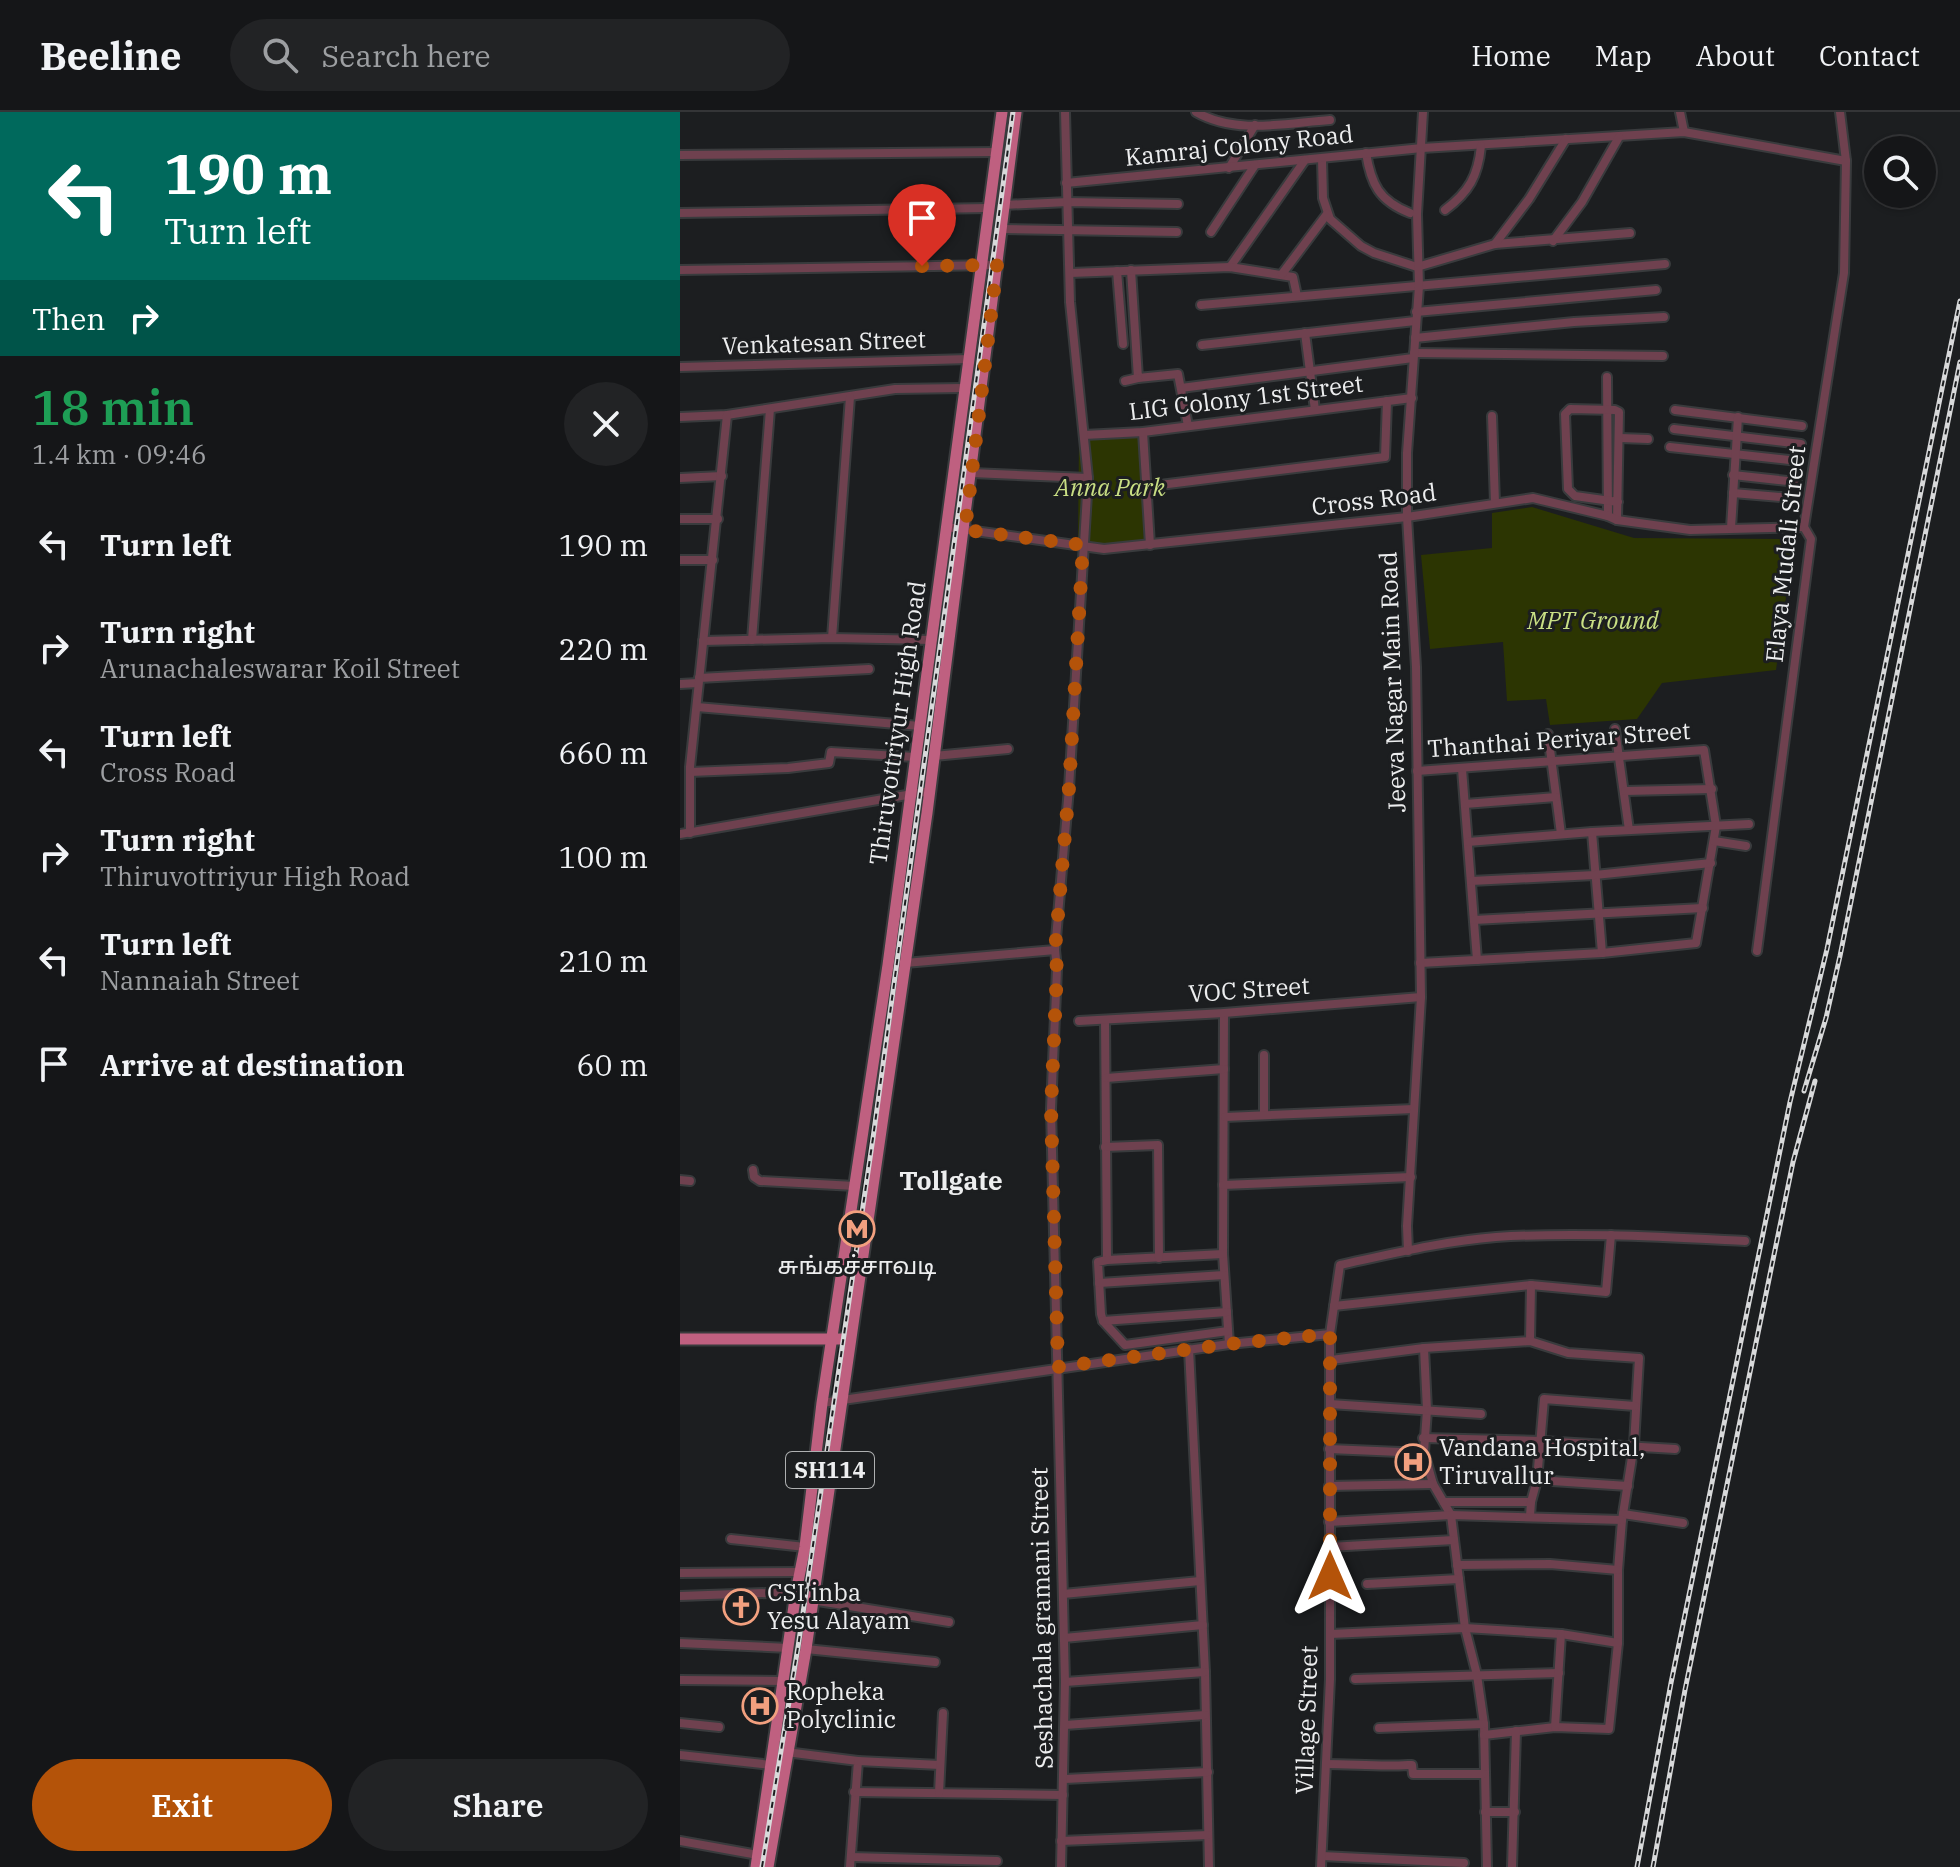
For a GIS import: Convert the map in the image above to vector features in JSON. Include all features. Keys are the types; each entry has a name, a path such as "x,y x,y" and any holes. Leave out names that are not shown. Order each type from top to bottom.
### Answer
{"main road":[{"name":"Thiruvottriyur High Road","path":"832,1339 911,793 1002,112"},
{"name":"Thiruvottriyur High Road","path":"850,1339 930,791 1016,112"},
{"path":"680,1339 850,1339"},
{"name":"SH114","path":"757,1861 805,1547 832,1339"},
{"name":"SH114","path":"768,1867 806,1649 850,1339"}],"street":[{"name":"Seshachala gramani Street","path":"1061,1867 1065,1682 1051,1109 1057,969 1055,950 1069,788 1088,478 1070,273 1065,112"},
{"path":"1196,112 1231,125 1330,120"},
{"name":"Jeeva Nagar Main Road","path":"1408,1251 1421,997 1416,667 1407,517 1407,453 1419,286 1417,267 1423,112"},
{"path":"1680,112 1684,132"},
{"name":"Elaya Mudali Street","path":"1757,951 1811,539 1804,527 1844,273 1846,161 1840,112"},
{"path":"1229,168 1255,125"},
{"name":"Kamraj Colony Road","path":"1066,183 1422,148 1684,132 1846,161"},
{"path":"1553,241 1582,202 1619,137"},
{"path":"1495,244 1529,199 1566,139"},
{"path":"1445,210 1464,196 1475,177 1481,146"},
{"path":"680,155 996,152"},
{"path":"1366,153 1370,174 1381,196 1410,213"},
{"path":"1322,159 1323,198 1330,219 1361,246 1417,267 1495,244 1630,233"},
{"path":"1230,267 1305,160"},
{"path":"1211,232 1255,165"},
{"path":"1004,205 1068,202 1178,204"},
{"path":"680,213 988,208"},
{"path":"1282,274 1327,214"},
{"path":"1002,229 1177,232"},
{"path":"1201,305 1665,264"},
{"path":"680,270 997,265"},
{"path":"1070,273 1230,267 1293,277 1297,296"},
{"path":"1131,270 1138,378"},
{"path":"1117,271 1123,344"},
{"path":"1202,345 1415,316 1656,290"},
{"path":"1415,338 1574,322 1664,317"},
{"path":"1305,333 1315,410"},
{"path":"1181,388 1414,356 1663,356"},
{"name":"Venkatesan Street","path":"680,367 969,359"},
{"path":"1125,381 1178,374 1188,426"},
{"path":"1607,377 1613,502 1617,520"},
{"path":"680,417 727,415 895,389 963,388"},
{"path":"832,638 850,397"},
{"name":"LIG Colony 1st Street","path":"1084,435 1143,432 1412,398"},
{"path":"1144,487 1385,457 1387,401"},
{"path":"752,640 770,409"},
{"path":"1608,516 1613,502 1620,438 1619,412 1570,409 1565,414 1568,489 1575,496 1613,502"},
{"path":"1675,410 1802,426"},
{"path":"690,833 690,769 727,415"},
{"path":"1492,416 1495,503"},
{"path":"1731,528 1738,417"},
{"path":"1674,429 1801,444"},
{"path":"1143,432 1144,487 1150,545"},
{"path":"1620,438 1648,439"},
{"path":"1670,447 1798,461"},
{"path":"972,473 1088,478"},
{"path":"1733,475 1797,482"},
{"path":"680,478 722,476"},
{"path":"1733,493 1793,498"},
{"name":"Cross Road","path":"946,527 1097,548 1407,517 1533,498 1617,520 1690,530 1804,527"},
{"path":"680,519 718,519"},
{"path":"1083,561 1097,548"},
{"path":"680,560 713,560"},
{"path":"703,641 832,638 932,640"},
{"path":"680,684 698,680 869,669"},
{"path":"697,707 920,726"},
{"path":"1615,729 1629,830"},
{"path":"1548,734 1561,834"},
{"path":"934,756 1008,749"},
{"name":"Thanthai Periyar Street","path":"1417,771 1704,750 1712,789"},
{"path":"680,768 788,768 829,763 831,752 915,757"},
{"path":"1462,769 1477,960"},
{"path":"1420,963 1602,953 1696,943 1716,826 1712,789 1625,791"},
{"path":"680,834 930,791"},
{"path":"1465,804 1556,797"},
{"path":"1468,842 1749,824"},
{"path":"1592,832 1602,953"},
{"path":"1714,841 1746,846"},
{"path":"1471,881 1595,875 1711,863"},
{"path":"1474,920 1703,908"},
{"path":"905,963 1055,950"},
{"name":"VOC Street","path":"1079,1021 1421,997"},
{"path":"1224,1013 1223,1254 1229,1344"},
{"path":"1105,1020 1107,1260"},
{"path":"1264,1055 1264,1115"},
{"path":"1106,1078 1224,1069"},
{"path":"1225,1117 1414,1109"},
{"path":"1105,1147 1158,1145 1159,1258"},
{"path":"753,1170 754,1177 760,1181 855,1186"},
{"path":"1223,1185 1411,1177"},
{"path":"680,1180 690,1181"},
{"path":"1408,1251 1494,1237 1611,1235 1745,1241"},
{"path":"1334,1306 1531,1285 1606,1292 1611,1235"},
{"name":"Village Street","path":"1321,1867 1330,1634 1330,1334 1340,1265 1408,1251"},
{"path":"1223,1254 1098,1262 1099,1283 1103,1321 1125,1345 1228,1331"},
{"path":"1099,1283 1224,1275"},
{"path":"1530,1341 1531,1285"},
{"path":"1103,1321 1227,1312"},
{"path":"822,1403 1189,1349 1330,1334"},
{"path":"1331,1360 1424,1348 1530,1341 1568,1353 1639,1358 1634,1445 1622,1517 1618,1643 1609,1729 1555,1727 1484,1735"},
{"path":"1424,1348 1427,1410 1424,1453 1433,1484 1451,1515 1465,1628 1477,1675 1484,1724 1487,1867"},
{"path":"1189,1349 1205,1672 1209,1867"},
{"path":"1530,1516 1537,1480 1544,1399 1635,1406"},
{"path":"1330,1404 1481,1414"},
{"path":"1423,1438 1675,1449"},
{"path":"1329,1449 1424,1453"},
{"path":"1537,1480 1628,1486"},
{"path":"1329,1486 1433,1484"},
{"path":"1444,1502 1531,1502"},
{"path":"1329,1522 1451,1515 1622,1517 1683,1523"},
{"path":"731,1539 805,1547"},
{"path":"1329,1547 1454,1540"},
{"path":"1457,1565 1550,1564 1618,1570"},
{"path":"680,1573 800,1572"},
{"path":"1367,1584 1459,1579"},
{"path":"1063,1594 1200,1581"},
{"path":"680,1596 796,1592"},
{"path":"812,1600 949,1622"},
{"path":"1064,1638 1203,1625"},
{"path":"1330,1634 1465,1628 1561,1634 1618,1643"},
{"path":"1555,1727 1561,1634"},
{"path":"680,1643 789,1648"},
{"path":"806,1649 935,1662"},
{"path":"1065,1682 1205,1672"},
{"path":"1355,1679 1559,1673"},
{"path":"680,1680 783,1681"},
{"path":"939,1793 943,1713"},
{"path":"1065,1725 1205,1715"},
{"path":"680,1723 719,1727"},
{"path":"1379,1728 1484,1724"},
{"path":"1512,1867 1516,1731"},
{"path":"786,1752 858,1761 940,1765"},
{"path":"680,1755 772,1765"},
{"path":"850,1867 858,1761"},
{"path":"1326,1764 1412,1765 1413,1774 1484,1774"},
{"path":"1065,1779 1208,1772"},
{"path":"854,1792 1063,1795"},
{"path":"1485,1812 1515,1812"},
{"path":"1061,1841 1208,1835"},
{"path":"680,1841 757,1861"},
{"path":"1322,1856 1464,1863"},
{"path":"851,1857 997,1861"}],"green space":[{"name":"Anna Park","path":"1140,435 1144,541 1093,547 1078,537 1079,439"},
{"name":"MPT Ground","path":"1532,507 1634,538 1794,539 1776,670 1662,683 1637,719 1550,725 1546,699 1507,701 1503,642 1430,649 1421,555 1492,548 1492,513"}],"railway":[{"path":"762,1867 798,1647 873,1138 1013,112"},
{"path":"1637,1867 1671,1683 1790,1102 1827,949 1960,301"},
{"path":"1804,1091 1826,1018 1840,956 1960,362"},
{"path":"1653,1867 1685,1690 1793,1162 1815,1081"}],"place":[{"name":"சுங்கச்சாவடி","path":"857,1229"},
{"name":"Vandana Hospital, Tiruvallur","path":"1413,1462"},
{"name":"CSI inba Yesu Alayam","path":"741,1607"},
{"name":"Ropheka Polyclinic","path":"760,1706"}],"district":[{"name":"Tollgate","path":"951,1181"}],"route":[{"path":"922,266 997,265 965,530 1083,545 1069,788 1055,950 1057,969 1051,1109 1058,1367 1330,1334 1330,1576"}]}
